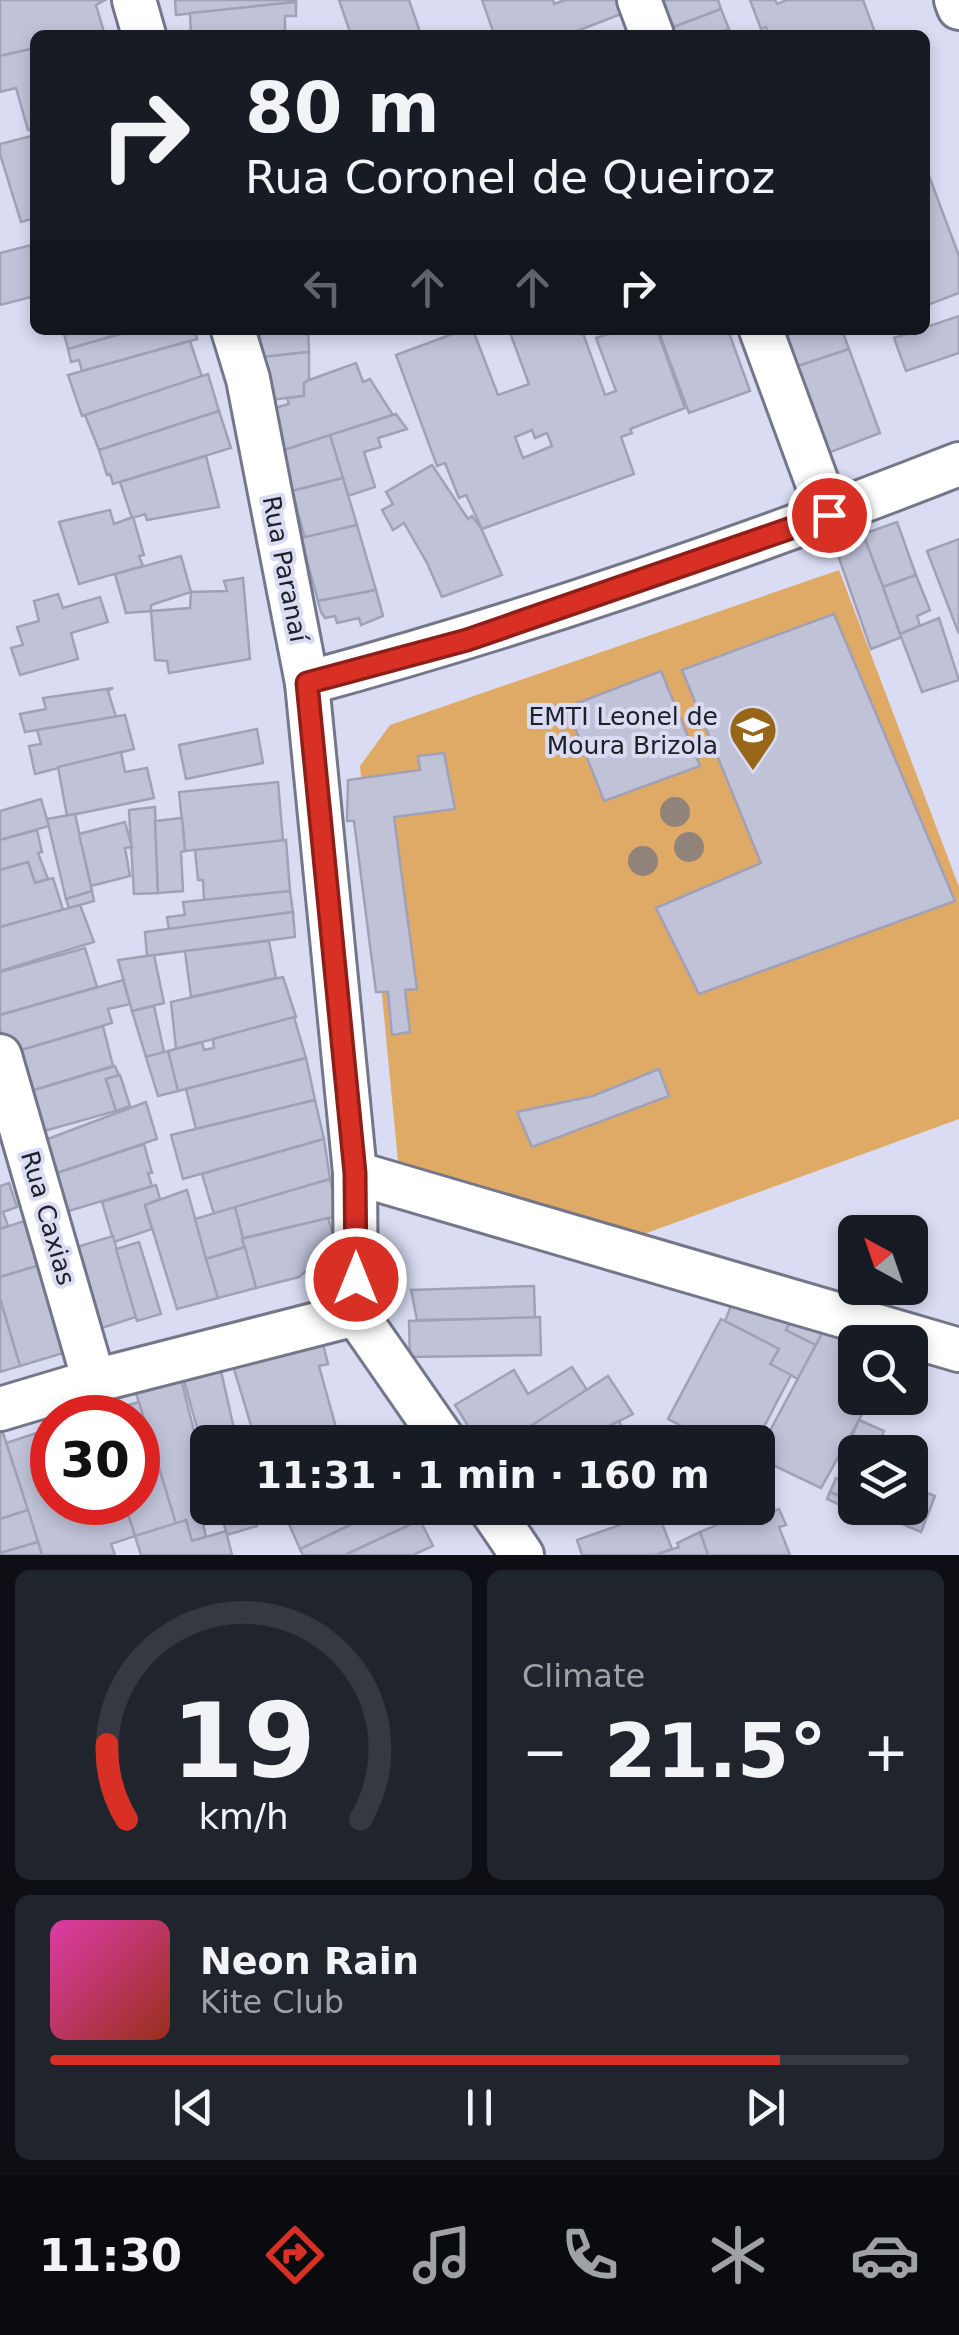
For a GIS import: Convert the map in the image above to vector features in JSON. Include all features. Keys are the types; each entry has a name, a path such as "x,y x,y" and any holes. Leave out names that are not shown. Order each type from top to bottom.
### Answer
{"street":[{"path":"134,0 143,30"},
{"path":"639,0 650,30"},
{"path":"956,0 959,8"},
{"name":"Rua Paranaí","path":"235,335 248,379 307,683 355,1173 356,1314"},
{"path":"763,335 829,515"},
{"path":"307,683 467,640 829,515 959,464"},
{"name":"Rua Caxias","path":"0,1056 94,1381"},
{"path":"355,1173 959,1350"},
{"path":"0,1410 94,1381 356,1314 432,1425"},
{"path":"502,1525 522,1555"}],"shaded area":[{"path":"839,570 959,887 959,1119 633,1238 399,1172 360,766 390,725"}],"building":[{"path":"0,0 105,0 96,5 103,30 30,30 30,49 0,56"},
{"path":"175,0 296,0 296,2 176,15"},
{"path":"339,0 409,0 419,30 349,30"},
{"path":"482,0 553,0 554,4 565,0 616,0 621,14 580,30 493,30"},
{"path":"652,0 718,0 721,9 663,30"},
{"path":"750,0 775,0 777,4 787,0 863,0 874,30 766,27 761,29"},
{"path":"296,2 296,16 285,16 285,30 191,30 190,13"},
{"path":"721,9 729,29 726,30 666,30"},
{"path":"30,49 30,129 16,88 0,92 0,56"},
{"path":"30,136 30,219 21,222 0,144"},
{"path":"930,178 959,256 959,293 930,304"},
{"path":"30,245 30,297 0,305 0,253"},
{"path":"959,316 959,353 906,371 894,338 930,335 930,326"},
{"path":"64,335 117,335 68,349"},
{"path":"117,335 196,335 197,339 82,371 79,360 71,362 68,349"},
{"path":"260,335 308,335 309,352 263,357"},
{"path":"450,335 475,335 498,395 529,384 511,335 584,335 605,395 616,391 596,338 659,335 685,408 630,429 632,433 621,437 634,474 482,529 466,495 459,498 445,463 437,466 396,355","holes":["532,430 535,438 547,433 552,446 523,458 515,437"]},
{"path":"660,335 730,335 750,391 689,413"},
{"path":"788,335 844,335 849,349 789,369 777,339"},
{"path":"190,341 202,377 82,416 68,375"},
{"path":"849,349 880,433 823,455 789,369"},
{"path":"309,352 309,380 304,383 304,396 269,400 263,357"},
{"path":"356,363 363,382 370,379 393,415 284,450 275,408 289,404 287,398 304,396 304,383 309,380"},
{"path":"208,374 219,411 99,450 85,415"},
{"path":"219,411 231,448 113,484 110,474 107,475 99,450"},
{"path":"396,414 407,429 378,438 381,447 364,452 375,487 348,496 330,435"},
{"path":"330,435 343,478 292,491 284,450"},
{"path":"206,456 219,507 147,520 145,514 132,518 120,482"},
{"path":"432,465 468,519 472,516 481,528 502,575 442,597 404,523 393,530 382,510 393,504 386,492"},
{"path":"343,478 357,525 305,538 292,491"},
{"path":"110,510 114,524 133,517 144,555 139,556 143,566 79,584 59,522"},
{"path":"897,522 916,575 883,587 863,534"},
{"path":"357,525 376,590 318,601 301,538"},
{"path":"863,534 902,637 871,649 834,544"},
{"path":"959,539 959,634 927,551"},
{"path":"181,556 191,592 151,605 151,611 126,613 115,574"},
{"path":"916,575 930,610 917,616 920,626 900,634 883,587"},
{"path":"243,578 250,659 169,673 167,661 155,660 151,611 190,608 191,592 227,591 224,581"},
{"path":"376,590 383,616 361,625 359,618 337,623 335,616 325,618 321,612 318,601"},
{"path":"58,594 63,608 100,597 108,622 71,633 78,659 20,675 11,648 23,645 17,627 39,621 34,601"},
{"path":"834,614 955,901 699,994 656,908 761,863 682,670"},
{"path":"939,618 959,680 922,692 900,634"},
{"path":"661,671 700,766 604,801 567,707"},
{"path":"113,688 108,691 116,717 25,732 20,714 46,709 43,698"},
{"path":"125,715 134,749 35,774 29,746 41,744 37,730"},
{"path":"257,729 263,763 186,779 179,745"},
{"path":"121,752 125,772 147,768 154,798 67,816 58,767"},
{"path":"444,753 455,809 394,817 417,989 405,990 410,1032 392,1035 388,992 376,992 354,821 347,821 348,780 420,770 418,756"},
{"path":"278,782 283,841 185,851 179,792"},
{"path":"41,799 49,826 0,840 0,811"},
{"path":"155,807 158,893 134,894 129,810"},
{"path":"75,814 92,891 66,899 47,819"},
{"path":"182,818 183,891 158,893 155,821"},
{"path":"125,822 132,847 125,848 130,876 91,886 79,834"},
{"path":"37,830 42,852 38,853 48,879 35,883 28,862 0,870 0,840"},
{"path":"286,840 290,891 204,900 195,850"},
{"path":"28,862 35,883 53,878 63,910 0,927 0,870"},
{"path":"92,891 94,901 69,908 66,899"},
{"path":"290,891 293,912 169,929 167,917 185,915 183,902"},
{"path":"80,905 94,942 0,971 0,927"},
{"path":"293,912 295,937 147,956 145,932"},
{"path":"269,941 276,978 191,997 185,951"},
{"path":"85,948 97,987 0,1015 0,972"},
{"path":"154,955 164,1003 132,1011 118,960"},
{"path":"283,977 296,1017 176,1049 171,1002"},
{"path":"123,980 130,1004 108,1009 112,1023 8,1054 0,1015"},
{"path":"154,1006 164,1052 146,1057 132,1011"},
{"path":"294,1017 306,1058 178,1091 168,1051 202,1042 204,1050 214,1048 213,1039"},
{"path":"103,1026 113,1066 21,1094 8,1054"},
{"path":"168,1051 178,1091 158,1096 146,1057"},
{"path":"306,1058 315,1100 196,1129 186,1089"},
{"path":"115,1066 119,1075 106,1079 116,1111 44,1131 31,1091"},
{"path":"659,1069 669,1096 532,1147 517,1112 593,1096"},
{"path":"120,1075 130,1106 116,1111 106,1079"},
{"path":"315,1100 324,1139 183,1179 171,1135"},
{"path":"146,1102 157,1139 48,1176 37,1143"},
{"path":"324,1139 330,1179 214,1214 202,1174"},
{"path":"144,1144 152,1186 59,1214 48,1176"},
{"path":"330,1179 338,1216 243,1238 235,1207"},
{"path":"9,1183 17,1207 3,1212 8,1226 0,1229 0,1186"},
{"path":"156,1185 160,1199 145,1205 152,1229 114,1242 102,1202"},
{"path":"187,1190 218,1298 177,1309 145,1205"},
{"path":"235,1207 245,1247 206,1259 195,1219"},
{"path":"328,1218 336,1245 299,1277 256,1288 242,1239"},
{"path":"27,1220 40,1265 0,1277 0,1229"},
{"path":"113,1236 136,1317 96,1330 70,1249"},
{"path":"139,1242 161,1314 137,1321 116,1249"},
{"path":"245,1247 256,1288 218,1298 206,1259"},
{"path":"40,1265 67,1352 20,1366 0,1299 0,1277"},
{"path":"534,1286 535,1318 417,1320 411,1290"},
{"path":"0,1299 20,1366 0,1372"},
{"path":"733,1301 792,1318 786,1330 816,1345 798,1379 770,1364 779,1349 725,1321"},
{"path":"540,1317 541,1355 410,1357 409,1321"},
{"path":"792,1318 825,1328 816,1345 786,1330"},
{"path":"721,1319 779,1349 770,1364 791,1375 765,1425 679,1425 668,1419"},
{"path":"825,1328 838,1334 838,1415 862,1415 850,1435 838,1435 838,1457 821,1488 775,1466 773,1425"},
{"path":"321,1336 328,1364 319,1366 335,1425 251,1425 232,1362"},
{"path":"572,1367 587,1390 532,1425 467,1425 455,1405 514,1370 528,1394"},
{"path":"221,1371 233,1425 196,1425 184,1381"},
{"path":"608,1376 633,1414 611,1425 532,1425"},
{"path":"181,1379 192,1425 190,1525 203,1525 206,1537 192,1541 186,1520 176,1524 160,1472 160,1395 136,1393"},
{"path":"859,1420 884,1431 882,1435 853,1435"},
{"path":"3,1433 28,1510 0,1519 0,1434"},
{"path":"30,1435 30,1518 6,1443"},
{"path":"160,1471 176,1524 135,1536 131,1525 160,1525"},
{"path":"836,1478 838,1479 838,1496 830,1492"},
{"path":"830,1492 838,1496 838,1504 827,1499"},
{"path":"928,1493 935,1496 928,1514"},
{"path":"779,1509 786,1525 779,1527 790,1555 708,1555 700,1532 716,1525 775,1525 775,1510"},
{"path":"28,1510 38,1542 0,1553 0,1519"},
{"path":"186,1520 192,1541 226,1531 232,1555 141,1555 135,1536"},
{"path":"32,1525 131,1525 135,1536 111,1544 115,1555 42,1555"},
{"path":"224,1525 257,1525 257,1526 227,1535"},
{"path":"289,1525 350,1525 300,1549"},
{"path":"350,1525 409,1525 345,1555 303,1555 300,1549"},
{"path":"409,1525 422,1525 433,1546 413,1555 345,1555"},
{"path":"620,1525 663,1525 672,1549 655,1555 582,1555 577,1540"},
{"path":"905,1525 924,1525 921,1532"},
{"path":"700,1532 708,1555 655,1555 679,1547 677,1543"},
{"path":"38,1542 42,1555 0,1555 0,1553"}],"place":[{"name":"EMTI Leonel de Moura Brizola","path":"753,772"}],"route":[{"path":"356,1279 355,1173 307,683 467,640 829,515"}]}
